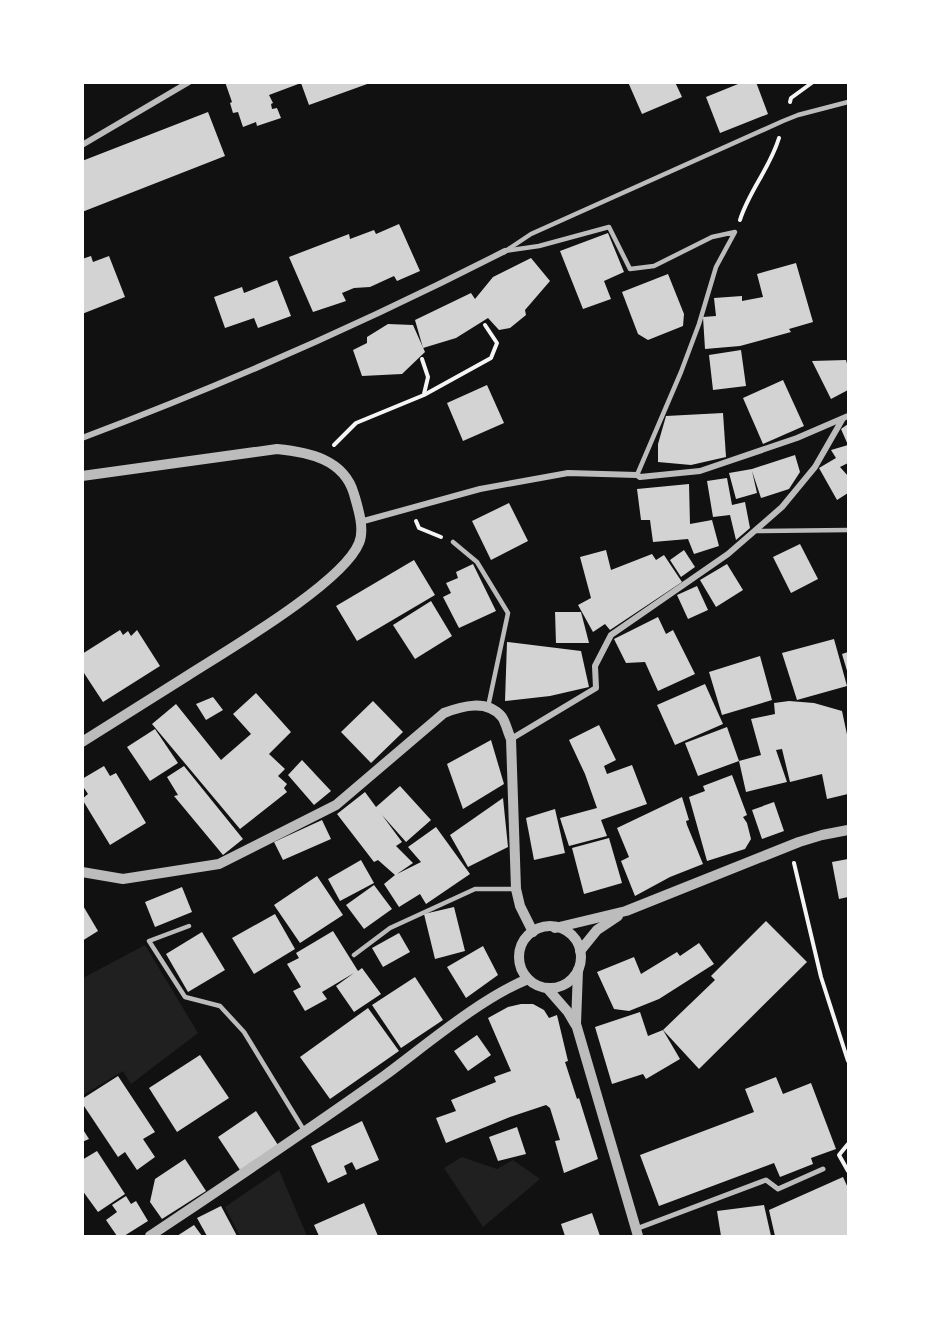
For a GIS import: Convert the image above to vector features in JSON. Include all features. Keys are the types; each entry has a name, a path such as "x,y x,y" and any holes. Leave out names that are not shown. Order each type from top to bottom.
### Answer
{"street":[{"path":"82,145 189,82"},
{"path":"82,438 160,409 401,304 505,251"},
{"path":"360,522 480,489 568,473 637,475 640,477 700,471 797,438 849,416"},
{"path":"511,739 596,688 595,666 610,635 728,554 782,507 815,467 842,420"},
{"path":"82,476 277,449 307,453 339,469 347,478 355,498 360,522 360,542 350,560 302,601 82,742"},
{"path":"82,872 123,879 219,864 336,805 444,713 464,706 488,707 502,717 511,739 516,888 520,906 533,932"},
{"path":"578,970 573,978 556,988 535,984 528,979 520,963 520,950 533,932 542,928 555,928 626,911 799,842 849,830"},
{"path":"580,951 597,930 626,911"},
{"path":"555,928 569,933 576,941 580,951 576,1024"},
{"path":"150,1236 305,1132 471,1013 528,979"},
{"path":"547,988 576,1024 637,1233 766,1180 778,1189 823,1169"}],"lane":[{"path":"505,251 531,234 783,121 849,102"},
{"path":"505,251 539,246 609,227 630,269 654,266 712,237 735,232"},
{"path":"637,475 681,372 699,324 716,267 735,232"},
{"path":"755,531 849,530"},
{"path":"453,542 477,562 508,613 488,707"},
{"path":"354,955 390,928 475,888 516,888"},
{"path":"189,926 149,941 185,997 220,1006 244,1032 305,1132"}],"path":[{"path":"735,232 746,201 761,179 776,145 791,98 813,82"},
{"path":"321,458 356,423 424,395 490,358 497,343 485,325"},
{"path":"422,359 428,377 424,395"},
{"path":"411,508 419,528 453,542"},
{"path":"793,859 821,977 849,1061"},
{"path":"849,1144 839,1155 849,1171"}],"shaded area":[{"path":"145,945 198,1033 131,1084 123,1071 83,1095 83,978"},
{"path":"462,1157 497,1169 513,1160 540,1179 483,1227 444,1168"},
{"path":"279,1170 307,1236 240,1236 225,1207"}],"building":[{"path":"225,82 370,83 309,105 301,83 269,95 273,103 271,104 272,109 277,108 281,118 257,126 256,122 243,127 238,112 233,113"},
{"path":"628,82 675,82 682,97 642,114"},
{"path":"743,82 756,82 768,114 720,133 706,97"},
{"path":"208,112 225,156 82,212 82,161"},
{"path":"399,224 420,271 397,281 394,276 370,287 354,288 342,293 346,301 313,312 289,257 349,234 350,239 374,230 376,234"},
{"path":"608,233 624,272 604,281 611,299 583,309 560,251"},
{"path":"91,256 93,262 109,256 125,297 82,314 82,259"},
{"path":"531,258 550,281 525,310 526,315 510,328 499,330 488,318 456,338 423,348 415,320 471,293 475,299 493,277"},
{"path":"796,263 813,322 789,329 791,332 740,346 705,349 703,317 716,316 714,298 742,296 742,301 763,297 757,274"},
{"path":"668,274 684,314 683,326 648,340 638,334 622,292"},
{"path":"277,280 291,316 258,328 254,318 225,328 214,297 242,287 244,293"},
{"path":"388,324 413,325 425,352 402,374 362,376 353,350 367,343 367,337"},
{"path":"741,350 746,386 713,390 709,355"},
{"path":"846,360 848,390 831,399 812,361"},
{"path":"783,380 804,426 763,444 743,398"},
{"path":"487,385 504,423 463,441 447,403"},
{"path":"723,413 726,457 691,465 658,462 658,444 666,416"},
{"path":"848,424 848,445 841,429"},
{"path":"848,445 848,463 840,467 848,476 848,493 837,500 819,468 836,458 831,450"},
{"path":"795,455 800,472 789,489 761,498 752,471 757,493 736,499 729,473 752,469"},
{"path":"727,478 732,505 745,502 750,528 736,540 730,515 713,517 707,481"},
{"path":"689,484 690,524 712,520 719,546 694,554 688,539 653,542 650,520 641,520 637,489"},
{"path":"509,503 528,541 491,560 472,521"},
{"path":"800,544 818,579 791,593 773,557"},
{"path":"606,550 611,570 652,554 656,560 664,555 682,582 610,630 605,624 593,632 578,605 591,598 580,557"},
{"path":"684,550 695,567 681,577 670,560"},
{"path":"414,560 435,595 357,641 336,606"},
{"path":"473,564 496,611 459,628 443,597 451,593 446,583 458,578 456,572"},
{"path":"727,564 743,590 716,607 700,580"},
{"path":"697,586 708,610 688,619 677,595"},
{"path":"431,601 452,636 415,659 393,625"},
{"path":"555,612 581,612 589,643 556,643"},
{"path":"658,617 666,634 673,630 695,674 658,691 645,662 626,663 614,639"},
{"path":"120,630 123,635 128,631 131,636 137,630 160,666 103,702 82,670 82,654"},
{"path":"834,639 847,686 797,700 782,653"},
{"path":"507,642 581,651 589,687 550,696 505,701"},
{"path":"848,652 848,674 842,654"},
{"path":"760,656 772,700 722,715 709,672"},
{"path":"705,684 723,724 675,745 657,705"},
{"path":"256,693 291,732 269,754 285,769 278,776 287,784 284,788 287,792 240,829 152,724 176,704 221,760 251,734 233,714"},
{"path":"213,697 223,710 206,720 196,704"},
{"path":"373,701 403,732 371,763 341,732"},
{"path":"789,701 814,703 842,711 848,739 848,794 827,799 822,774 790,782 782,749 776,750 787,782 746,792 739,761 761,755 751,719 775,714 774,703"},
{"path":"599,725 616,760 604,766 607,774 632,765 647,804 601,820 607,836 569,846 560,818 597,808 585,774 569,740"},
{"path":"727,727 739,761 698,776 685,743"},
{"path":"155,729 178,763 150,781 127,747"},
{"path":"491,740 504,784 463,809 447,764"},
{"path":"302,760 331,791 314,805 288,775"},
{"path":"104,766 110,776 116,773 146,823 110,845 82,799 88,794 82,785 82,779"},
{"path":"184,766 243,839 223,855 174,796 178,795 167,777"},
{"path":"732,775 747,815 743,817 751,839 745,849 707,861 689,797 705,791 703,786"},
{"path":"400,786 431,820 406,842 382,815 402,842 396,846 413,863 397,874 421,862 408,847 436,827 470,874 426,904 420,894 399,907 384,884 395,875 378,860 374,862 337,814 365,792 376,807"},
{"path":"682,797 689,820 686,821 687,825 703,864 670,877 635,896 621,861 629,857 617,828"},
{"path":"503,798 508,847 468,867 450,835"},
{"path":"774,802 784,831 762,839 752,810"},
{"path":"555,809 565,853 534,860 526,818"},
{"path":"322,820 331,839 283,860 274,842"},
{"path":"609,838 622,883 584,894 572,848"},
{"path":"848,859 848,897 839,899 832,862"},
{"path":"361,860 374,883 340,901 328,879"},
{"path":"317,876 343,915 300,943 274,905"},
{"path":"374,885 392,909 364,929 346,905"},
{"path":"182,887 192,912 155,927 145,902"},
{"path":"82,904 98,931 82,941"},
{"path":"454,907 465,951 435,959 424,914"},
{"path":"275,914 295,949 254,974 232,938"},
{"path":"766,921 807,962 699,1069 663,1030 715,980 711,976"},
{"path":"333,931 358,971 362,968 381,994 354,1012 336,986 354,973 322,992 327,999 305,1011 293,991 301,987 287,964 299,958 296,953"},
{"path":"202,932 225,970 188,992 166,954"},
{"path":"399,933 410,952 383,967 372,948"},
{"path":"699,943 714,964 659,999 629,1011 614,1009 597,972 634,957 641,974 677,952 680,956"},
{"path":"483,946 498,975 466,998 447,967"},
{"path":"415,977 443,1020 401,1048 372,1005"},
{"path":"533,1004 544,1010 549,1018 557,1015 568,1061 565,1062 598,1159 564,1173 555,1141 560,1140 550,1108 546,1105 446,1143 436,1118 456,1111 451,1100 496,1082 494,1077 511,1071 488,1018 508,1007"},
{"path":"368,1008 399,1051 330,1099 300,1057"},
{"path":"640,1012 648,1036 663,1030 680,1059 646,1079 643,1074 612,1084 595,1027"},
{"path":"477,1035 491,1055 468,1071 454,1051"},
{"path":"200,1055 229,1098 177,1132 149,1088"},
{"path":"118,1076 155,1132 143,1139 155,1157 137,1170 125,1152 118,1157 82,1103 82,1099"},
{"path":"776,1077 783,1094 811,1083 836,1149 811,1158 813,1164 780,1177 774,1163 659,1206 640,1155 754,1112 745,1089"},
{"path":"256,1111 278,1145 240,1170 218,1137"},
{"path":"362,1121 379,1160 356,1170 352,1162 344,1166 347,1174 328,1183 311,1146"},
{"path":"517,1127 526,1154 498,1161 489,1137"},
{"path":"82,1128 89,1139 82,1142"},
{"path":"97,1151 125,1194 98,1212 82,1190 82,1160"},
{"path":"185,1159 206,1191 162,1219 150,1202 155,1179"},
{"path":"843,1177 848,1188 848,1236 775,1236 769,1210"},
{"path":"126,1196 131,1204 136,1201 148,1221 124,1236 117,1236 106,1220 117,1212 112,1205"},
{"path":"364,1203 378,1236 319,1236 314,1225"},
{"path":"764,1205 771,1236 721,1236 717,1211"},
{"path":"221,1206 237,1236 207,1236 197,1218"},
{"path":"592,1213 600,1236 565,1236 561,1224"},
{"path":"194,1225 202,1236 177,1236"}]}
